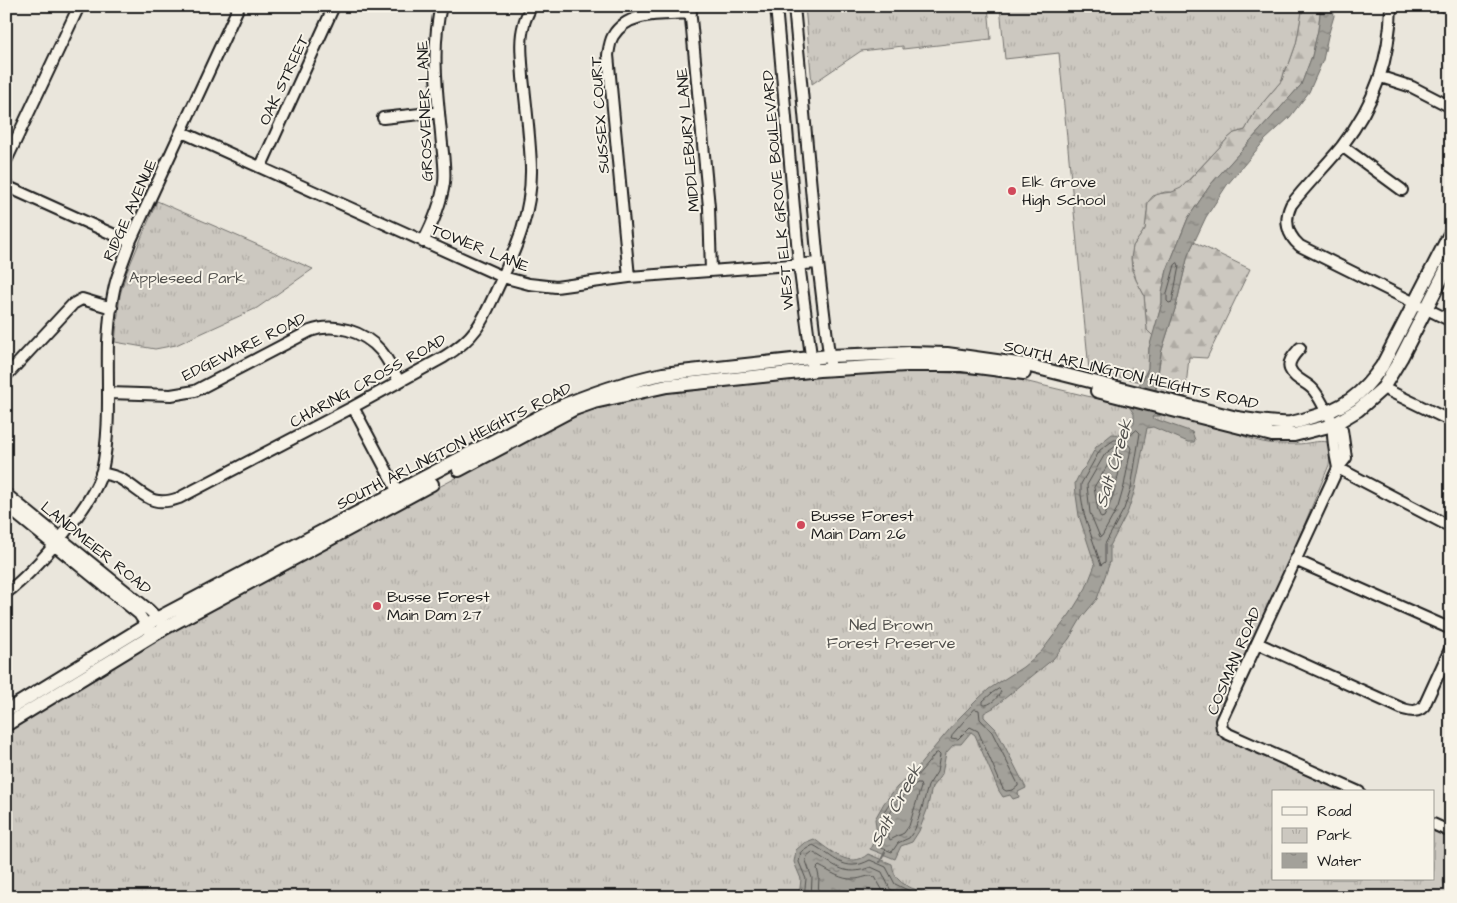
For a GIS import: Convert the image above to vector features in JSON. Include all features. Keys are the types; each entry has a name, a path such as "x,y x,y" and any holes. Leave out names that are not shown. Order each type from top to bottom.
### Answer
{"main road":[{"name":"SOUTH ARLINGTON HEIGHTS ROAD","path":"1330,419 1341,407 1372,381 1382,366 1451,232"},
{"name":"SOUTH ARLINGTON HEIGHTS ROAD","path":"6,725 156,626 316,545 521,436 574,410 603,400 667,386 738,377 813,371 830,363 910,353 966,356 1026,365 1164,404 1267,423 1292,423 1330,419 1358,410 1383,388 1401,358 1451,260"},
{"name":"SOUTH ARLINGTON HEIGHTS ROAD","path":"6,711 398,492 550,411 608,388 663,374 810,358 830,363"}],"street":[{"path":"6,161 79,6"},
{"name":"RIDGE AVENUE","path":"6,593 25,577 57,541 90,498 101,473 105,449 108,393 108,340 116,279 130,242 239,6"},
{"name":"OAK STREET","path":"261,166 334,6"},
{"name":"GROSVENER LANE","path":"423,242 436,213 445,172 435,40 441,6"},
{"name":"CHARING CROSS ROAD","path":"101,473 118,477 157,502 168,502 179,498 444,357 459,348 470,338 482,322 522,232 529,199 531,167 521,45 524,23 531,6"},
{"name":"WEST ELK GROVE BOULEVARD","path":"776,6 799,264 813,371"},
{"name":"WEST ELK GROVE BOULEVARD","path":"794,6 818,263 830,363"},
{"path":"1391,6 1387,49 1381,77 1362,117 1342,146 1291,205 1287,220 1290,234 1300,246 1451,321"},
{"path":"1444,6 1451,10"},
{"name":"MIDDLEBURY LANE","path":"691,10 709,207 711,271"},
{"name":"SUSSEX COURT","path":"629,277 608,55 612,37 623,24 638,17 691,10"},
{"path":"1381,77 1412,87 1451,107"},
{"path":"383,118 439,112"},
{"name":"TOWER LANE","path":"182,132 261,166 502,277 529,284 556,287 629,277 818,263"},
{"path":"1342,146 1402,190"},
{"path":"6,186 130,242"},
{"path":"6,376 73,304 82,299 112,308"},
{"name":"EDGEWARE ROAD","path":"108,393 171,395 195,391 310,331 328,326 344,329 374,344 386,357 399,381"},
{"name":"COSMAN ROAD","path":"1300,348 1291,360 1290,369 1295,377 1315,391 1330,419 1342,430 1346,458 1338,468 1221,721 1222,729 1226,733 1355,790"},
{"path":"1383,388 1451,421"},
{"path":"353,407 398,492"},
{"path":"1338,468 1451,527"},
{"name":"LANDMEIER ROAD","path":"6,494 139,614 156,626"},
{"name":"LANDMEIER ROAD","path":"6,506 57,541"},
{"path":"1295,560 1451,629"},
{"path":"1257,643 1403,709 1415,711 1419,711 1424,706 1451,647"},
{"path":"1434,824 1451,832"}],"green space":[{"path":"805,6 988,6 991,39 903,49 903,46 861,51 812,84"},
{"path":"1000,6 1303,6 1296,44 1282,80 1255,112 1245,130 1234,133 1228,138 1181,188 1153,196 1148,202 1145,229 1133,246 1131,258 1132,270 1144,295 1147,330 1153,336 1149,348 1148,368 1141,382 1089,370 1059,53 1005,59"},
{"path":"1303,6 1321,6 1312,56 1301,85 1211,184 1188,218 1167,270 1162,292 1162,303 1153,336 1147,330 1144,295 1136,280 1131,258 1133,246 1145,229 1148,202 1157,194 1172,192 1189,180 1228,138 1234,133 1245,130 1255,112 1282,80 1296,44"},
{"name":"Appleseed Park","path":"157,201 313,269 257,308 176,345 155,349 115,342 120,295 126,274"},
{"path":"1194,242 1250,269 1207,358 1189,357 1185,397 1156,390 1161,353 1176,306 1188,255"},
{"name":"Ned Brown Forest Preserve","path":"904,371 999,375 1229,430 1262,442 1301,444 1320,441 1328,442 1331,448 1329,465 1262,627 1217,723 1222,738 1340,790 1272,790 1272,880 1434,880 1434,831 1451,838 1451,897 6,897 6,733 186,623 545,431 588,411 657,394 808,378"}],"water":[{"path":"1321,6 1333,6 1334,16 1323,60 1309,92 1290,117 1265,140 1227,185 1206,217 1188,255 1176,306 1161,353 1154,398 1162,412 1160,416 1153,416 1152,418 1192,432 1195,440 1194,442 1188,442 1153,427 1147,428 1135,489 1128,511 1110,546 1110,562 1097,599 1053,659 993,708 984,713 984,717 996,729 1026,788 1018,792 1019,797 1013,799 1010,795 1003,797 975,735 971,732 961,744 954,744 946,753 942,774 932,787 927,810 919,831 912,842 901,846 895,859 870,849 877,835 875,819 884,803 897,787 912,774 959,718 978,699 1041,652 1070,614 1086,588 1095,565 1079,516 1075,483 1096,447 1112,434 1122,435 1134,424 1134,414 1130,408 1130,403 1133,393 1145,376 1148,368 1149,348 1162,303 1162,292 1167,270 1188,218 1211,184 1301,85 1312,56"},
{"path":"814,839 840,857 854,860 868,854 892,864 896,876 902,882 912,888 940,897 799,897 801,879 794,862 796,850 804,843"}],"waterway":[{"name":"Salt Creek","path":"880,862 885,852"}],"place":[{"name":"Elk Grove High School","path":"1012,191"},
{"name":"Busse Forest Main Dam 26","path":"801,525"},
{"name":"Busse Forest Main Dam 27","path":"377,606"}]}
